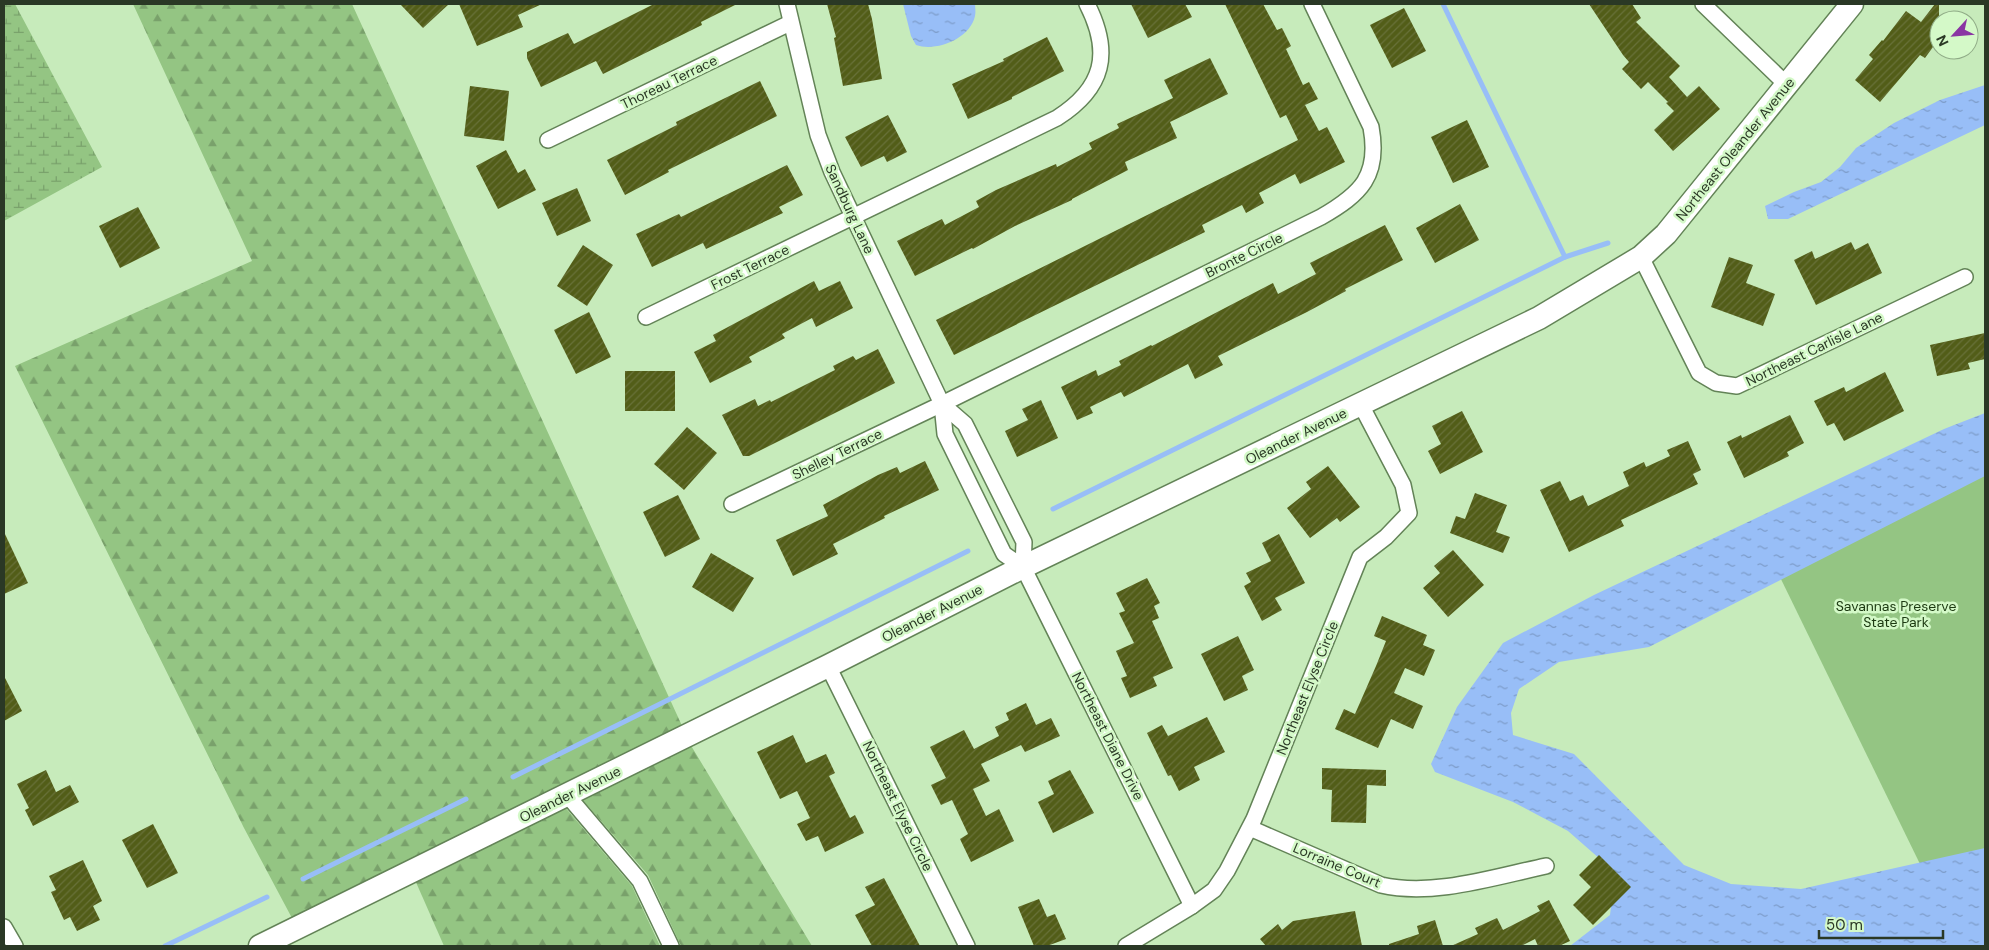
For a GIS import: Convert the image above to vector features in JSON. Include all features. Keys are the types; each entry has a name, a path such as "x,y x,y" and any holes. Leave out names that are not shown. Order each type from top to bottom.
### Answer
{"street":[{"name":"Sandburg Lane","path":"787,4 818,135 832,172 942,404 945,434 1004,554 1023,567"},
{"path":"854,217 1057,118 1080,101 1094,82 1102,55 1101,40 1096,21 1087,4"},
{"name":"Bronte Circle","path":"942,404 1321,217 1345,204 1361,188 1368,176 1374,157 1375,146 1371,127 1312,4"},
{"path":"1703,4 1787,85"},
{"name":"Northeast Oleander Avenue","path":"1604,279 1641,257 1666,234 1852,4"},
{"name":"Thoreau Terrace","path":"548,140 790,23"},
{"name":"Frost Terrace","path":"646,318 854,217"},
{"name":"Northeast Carlisle Lane","path":"1641,257 1699,373 1716,383 1737,386 1965,277"},
{"name":"Oleander Avenue","path":"260,946 828,666 1023,567 1539,318 1604,279"},
{"name":"Sandburg Lane","path":"942,404 965,424 1024,542 1023,567"},
{"name":"Shelley Terrace","path":"732,504 942,404"},
{"name":"Northeast Elyse Circle","path":"1126,946 1192,906 1214,890 1227,871 1250,828 1360,557 1386,537 1409,513 1403,485 1361,405"},
{"name":"Northeast Diane Drive","path":"1023,567 1192,906"},
{"name":"Northeast Elyse Circle","path":"828,666 967,946"},
{"path":"567,795 640,881 671,946"},
{"name":"Lorraine Court","path":"1250,828 1381,885 1399,889 1416,890 1448,886 1546,866"},
{"path":"4,927 15,946"}],"green space":[{"path":"4,4 15,4 102,167 4,221"},
{"path":"133,4 352,4 683,728 293,920 244,828 15,366 252,261"},
{"name":"Savannas Preserve State Park","path":"1985,474 1985,946 1960,946 1777,571"},
{"path":"690,744 812,946 681,946 648,875 581,798"},
{"path":"564,806 632,886 660,946 444,946 415,880"}],"water":[{"path":"903,4 975,4 975,14 972,24 959,37 942,45 924,47 916,45 911,36"},
{"path":"1985,85 1985,125 1788,219 1768,219 1765,206 1821,182 1840,167 1856,148 1894,123 1940,100"},
{"path":"1985,413 1985,476 1649,647 1559,662 1519,689 1511,713 1513,735 1574,754 1684,865 1731,884 1801,889 1985,848 1985,946 1570,946 1610,915 1613,890 1600,859 1568,831 1513,802 1435,772 1431,764 1457,707 1503,643 1594,595 1944,429"}],"building":[{"path":"400,4 449,4 423,28"},
{"path":"459,4 542,4 518,15 523,27 477,46"},
{"path":"654,4 737,4 701,22 702,25 603,74 596,61 541,87 527,58 527,52 568,33 574,44"},
{"path":"827,4 868,4 882,79 843,86 834,38 836,37"},
{"path":"1131,4 1185,4 1192,17 1148,38"},
{"path":"1225,4 1263,4 1277,30 1282,28 1291,46 1286,49 1303,85 1309,82 1318,99 1305,105 1319,131 1327,127 1345,162 1300,184 1295,174 1259,193 1264,203 1246,213 1242,205 1202,225 1205,232 954,355 936,320 1298,140 1286,115 1280,118"},
{"path":"1589,4 1632,4 1641,18 1636,22 1680,66 1669,77 1687,97 1699,86 1720,109 1673,151 1654,130 1674,111 1666,103 1668,102 1648,82 1641,89 1622,69 1629,62"},
{"path":"1935,4 1939,4 1939,10 1930,10"},
{"path":"1404,8 1426,51 1392,68 1370,25"},
{"path":"1906,11 1921,22 1929,12 1929,52 1925,58 1920,55 1880,102 1855,80 1873,59 1869,55 1883,41"},
{"path":"1047,37 1064,71 1012,97 1012,99 968,119 952,84 1004,61 1003,59"},
{"path":"1210,58 1228,94 1170,122 1177,138 1125,162 1128,170 1072,200 915,276 897,241 942,219 945,225 979,207 976,201 996,190 1056,164 1057,167 1092,149 1089,143 1119,128 1117,124 1173,98 1164,80"},
{"path":"760,81 777,116 668,170 669,172 625,195 607,160 677,125 676,122"},
{"path":"470,86 509,91 504,141 464,136"},
{"path":"888,115 907,152 887,162 884,156 861,167 845,137"},
{"path":"1467,120 1489,167 1453,183 1431,137"},
{"path":"506,150 518,173 525,169 536,190 498,209 476,166"},
{"path":"787,165 803,195 779,207 783,213 706,249 703,243 652,267 636,234 679,214 681,217"},
{"path":"577,188 591,221 557,236 542,203"},
{"path":"1460,204 1479,240 1435,263 1416,228"},
{"path":"138,207 160,248 120,268 99,226"},
{"path":"1385,225 1403,260 1345,289 1346,291 1307,312 1218,356 1223,365 1195,379 1188,364 1124,397 1121,392 1090,407 1093,413 1077,420 1061,387 1096,370 1098,376 1121,365 1119,361 1152,346 1273,283 1278,294 1316,274 1310,263"},
{"path":"1851,242 1855,250 1868,243 1882,273 1816,305 1794,260 1812,251 1815,259"},
{"path":"583,245 613,265 587,306 557,286"},
{"path":"1729,257 1753,265 1746,283 1775,294 1763,326 1711,307"},
{"path":"814,281 819,291 840,281 853,308 816,327 812,318 782,334 785,338 749,357 752,362 710,383 694,352 716,341 713,335"},
{"path":"589,312 611,357 576,374 554,330"},
{"path":"1985,333 1985,359 1968,363 1970,369 1937,376 1930,345"},
{"path":"878,349 895,383 749,456 743,456 722,415 755,399 758,406 770,400 771,402 835,370 833,366 853,356 856,360"},
{"path":"625,371 675,371 675,411 625,411"},
{"path":"1885,372 1904,411 1844,441 1834,423 1827,426 1814,401 1844,387 1846,392"},
{"path":"1041,400 1058,438 1017,457 1005,431 1028,420 1022,409"},
{"path":"1462,411 1483,452 1440,474 1428,451 1441,444 1432,426"},
{"path":"1790,415 1804,443 1787,452 1789,456 1744,478 1727,442 1741,435 1742,438"},
{"path":"687,427 717,453 684,490 654,464"},
{"path":"1688,441 1701,470 1693,474 1698,484 1621,520 1624,526 1569,552 1540,490 1560,481 1570,501 1583,495 1588,506 1629,486 1623,472 1644,462 1646,467 1670,456 1667,450"},
{"path":"925,461 939,490 884,516 885,518 833,544 838,554 793,576 776,540 828,516 823,505 878,475 897,467 900,473"},
{"path":"1328,466 1360,507 1340,522 1337,518 1310,538 1287,508 1311,489 1306,482"},
{"path":"1475,493 1507,505 1496,532 1510,537 1503,553 1450,533 1456,516 1465,519"},
{"path":"678,495 700,539 665,557 643,512"},
{"path":"4,532 28,583 4,594"},
{"path":"1279,534 1305,583 1275,598 1282,610 1262,621 1244,586 1251,582 1246,573 1271,561 1262,543"},
{"path":"1453,550 1484,585 1448,617 1423,588 1440,573 1434,566"},
{"path":"711,553 754,578 733,612 692,587"},
{"path":"1147,578 1160,603 1154,606 1159,618 1152,621 1173,668 1153,677 1157,686 1130,698 1121,678 1127,676 1116,651 1134,643 1119,613 1125,611 1116,593"},
{"path":"1382,616 1427,635 1423,645 1435,650 1424,676 1405,668 1394,693 1423,706 1413,729 1391,719 1378,748 1335,729 1344,709 1355,714 1376,666 1386,641 1374,636"},
{"path":"1238,636 1254,670 1242,676 1248,690 1224,701 1201,654"},
{"path":"4,676 22,711 4,721"},
{"path":"1026,703 1036,725 1051,718 1060,736 1025,752 1021,745 981,764 990,781 973,789 986,816 999,809 1014,841 971,862 960,839 968,834 952,800 941,805 931,785 946,778 930,747 964,730 974,749 999,736 995,727 1009,720 1006,713"},
{"path":"1207,717 1225,752 1194,767 1200,780 1179,791 1171,775 1168,776 1147,733 1162,725 1168,736"},
{"path":"793,735 806,763 826,754 835,773 829,776 850,818 855,815 864,833 825,852 818,836 806,841 797,824 810,818 797,791 780,799 757,752"},
{"path":"1322,768 1386,770 1386,786 1367,785 1366,823 1331,822 1332,790 1322,789"},
{"path":"46,770 56,792 70,785 79,802 33,826 25,810 29,808 17,784"},
{"path":"1070,770 1094,813 1053,833 1038,802 1054,794 1048,781"},
{"path":"153,824 178,873 147,888 122,840"},
{"path":"1599,855 1631,887 1593,925 1573,905 1591,887 1579,875"},
{"path":"83,860 102,901 93,906 100,920 77,931 70,917 64,920 51,892 56,890 49,876"},
{"path":"884,878 920,946 872,946 855,915 875,905 865,887"},
{"path":"1039,899 1047,917 1055,914 1066,939 1047,946 1034,946 1018,907"},
{"path":"1549,900 1570,941 1559,946 1538,946 1535,939 1521,946 1451,946 1478,934 1475,928 1497,918 1503,930 1540,911 1537,906"},
{"path":"1355,911 1362,946 1266,946 1260,939 1278,924 1282,930 1293,921"},
{"path":"1435,920 1443,946 1389,946 1389,944 1419,934 1417,926"}],"waterway":[{"path":"1443,4 1565,257"},
{"path":"1053,509 1565,257 1608,243"},
{"path":"513,777 968,551"},
{"path":"303,879 466,799"},
{"path":"165,946 267,897"}]}
